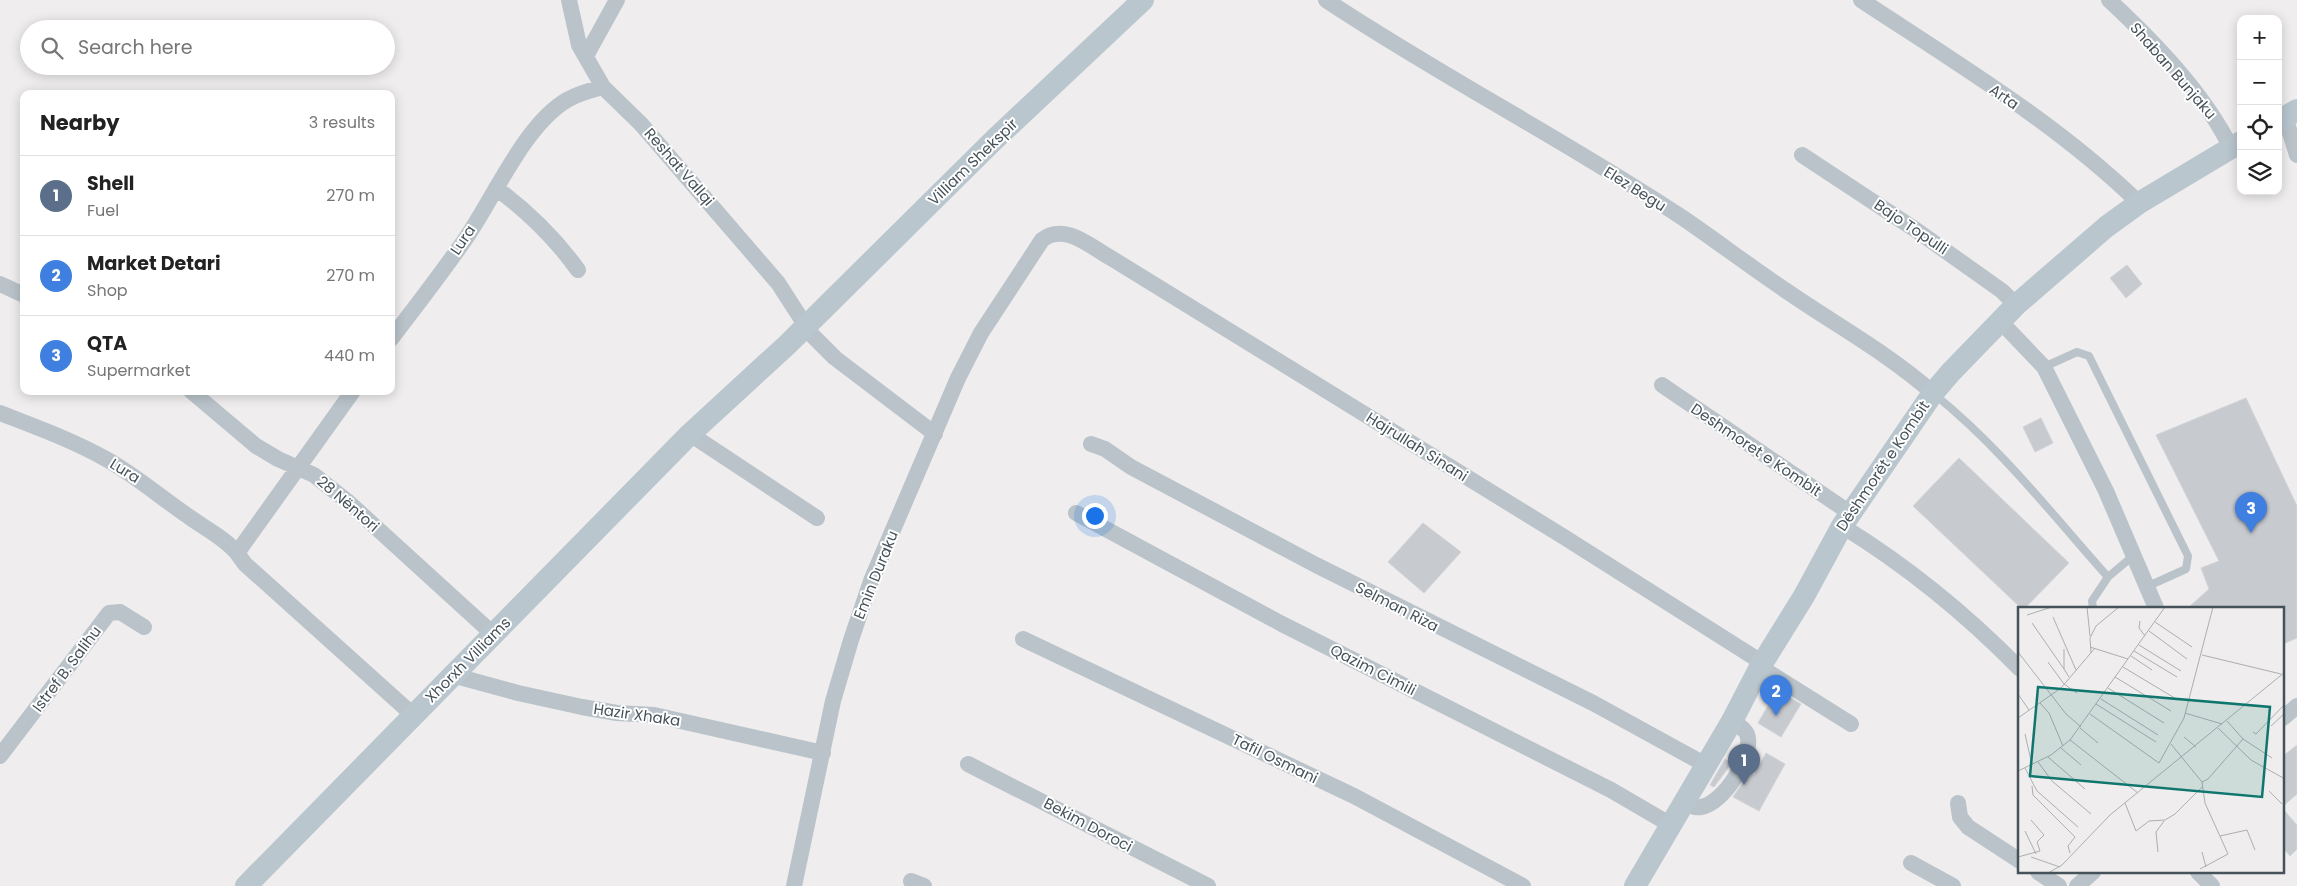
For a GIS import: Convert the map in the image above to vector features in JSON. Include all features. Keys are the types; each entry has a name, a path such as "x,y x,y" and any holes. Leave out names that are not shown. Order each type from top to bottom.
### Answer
{"street":[{"name":"Reshat Vallqi","path":"569,0 575,31 603,87 641,124 778,283 806,327"},
{"path":"586,56 617,0"},
{"name":"Villiam Shekspir","path":"806,327 994,140 1143,0"},
{"name":"Elez Begu","path":"1326,0 1385,39 1522,119 1682,218 1811,308 1910,373 1933,393"},
{"name":"Arta","path":"1861,0 2053,131 2097,165 2139,203"},
{"name":"Shaban Bunjaku","path":"2109,0 2145,36 2203,101 2222,130 2236,145"},
{"name":"Lura","path":"395,334 465,240 518,153 550,112 566,100 583,92 603,87"},
{"path":"2287,116 2297,155"},
{"name":"Dëshmorët e Kombit","path":"1635,886 1732,721 1762,665 1804,596 1846,520 1933,393 2016,305 2106,227 2139,203 2236,145"},
{"name":"Bajo Topulli","path":"1802,154 1916,230 2002,291 2016,305"},
{"path":"496,188 524,209 566,254 578,270"},
{"name":"Emin Duraku","path":"794,886 833,700 868,590 958,378 981,333 1010,286 1042,240 1054,234 1069,234"},
{"name":"Hajrullah Sinani","path":"1069,234 1556,532 1762,665"},
{"path":"0,284 20,293"},
{"path":"2000,321 2044,367 2106,491 2156,607"},
{"path":"806,327 835,358 935,434"},
{"name":"Xhorxh Villiams","path":"246,886 690,434 806,327"},
{"name":"Deshmoret e Kombit","path":"1662,385 1846,520 1958,611 2018,667"},
{"name":"28 Nëntori","path":"196,395 256,446 314,475 347,501 493,634"},
{"path":"237,553 350,395"},
{"name":"Lura","path":"0,413 67,440 106,459 153,489 187,516 231,545 245,564 412,715"},
{"path":"690,434 817,518"},
{"name":"Selman Riza","path":"1091,444 1105,449 1131,467 1316,566 1585,699 1706,765"},
{"name":"Qazim Cimili","path":"1076,513 1282,624 1611,790 1670,825"},
{"name":"Istref B. Salihu","path":"0,756 109,613 120,612 144,627"},
{"name":"Tafil Osmani","path":"1023,639 1354,796 1523,886"},
{"path":"1762,665 1851,724"},
{"name":"Hazir Xhaka","path":"452,675 518,693 582,707 617,713 654,715 823,753"},
{"path":"2284,717 2297,706"},
{"path":"1683,802 1693,807 1702,807 1721,796 1730,785 1746,753 1748,742 1747,734 1743,728 1732,721"},
{"name":"Bekim Doroci","path":"968,764 1208,886"},
{"path":"1958,803 1960,817 1968,828 2018,859"},
{"path":"1911,863 1953,886"},
{"path":"2041,874 2059,886"},
{"path":"2078,886 2091,874"},
{"path":"2200,874 2212,886"}],"lane":[{"path":"2044,367 2077,352 2089,356 2188,556 2186,569 2146,587"},
{"path":"1933,393 1962,417 2010,464 2108,577"},
{"path":"2094,607 2092,601 2108,577 2133,556"}],"building":[{"path":"2127,265 2142,284 2126,298 2110,278"},
{"path":"2246,398 2297,506 2297,638 2284,644 2284,607 2189,607 2209,589 2201,568 2219,561 2156,435"},
{"path":"2041,418 2053,443 2035,452 2023,427"},
{"path":"1959,458 2069,563 2026,607 2020,607 1913,506"},
{"path":"1423,523 1461,552 1424,593 1388,562"},
{"path":"1777,690 1801,704 1781,737 1758,723"},
{"path":"2297,745 2297,794 2284,805 2284,755"},
{"path":"1766,753 1785,764 1759,811 1733,797 1750,772 1754,775"},
{"path":"1725,759 1732,763 1714,787 1710,785"},
{"path":"2284,810 2297,825 2297,849 2290,856 2284,849"}],"place":[{"name":"QTA","path":"2251,533"},
{"name":"Market Detari","path":"1776,716"},
{"name":"Shell","path":"1744,785"}]}
